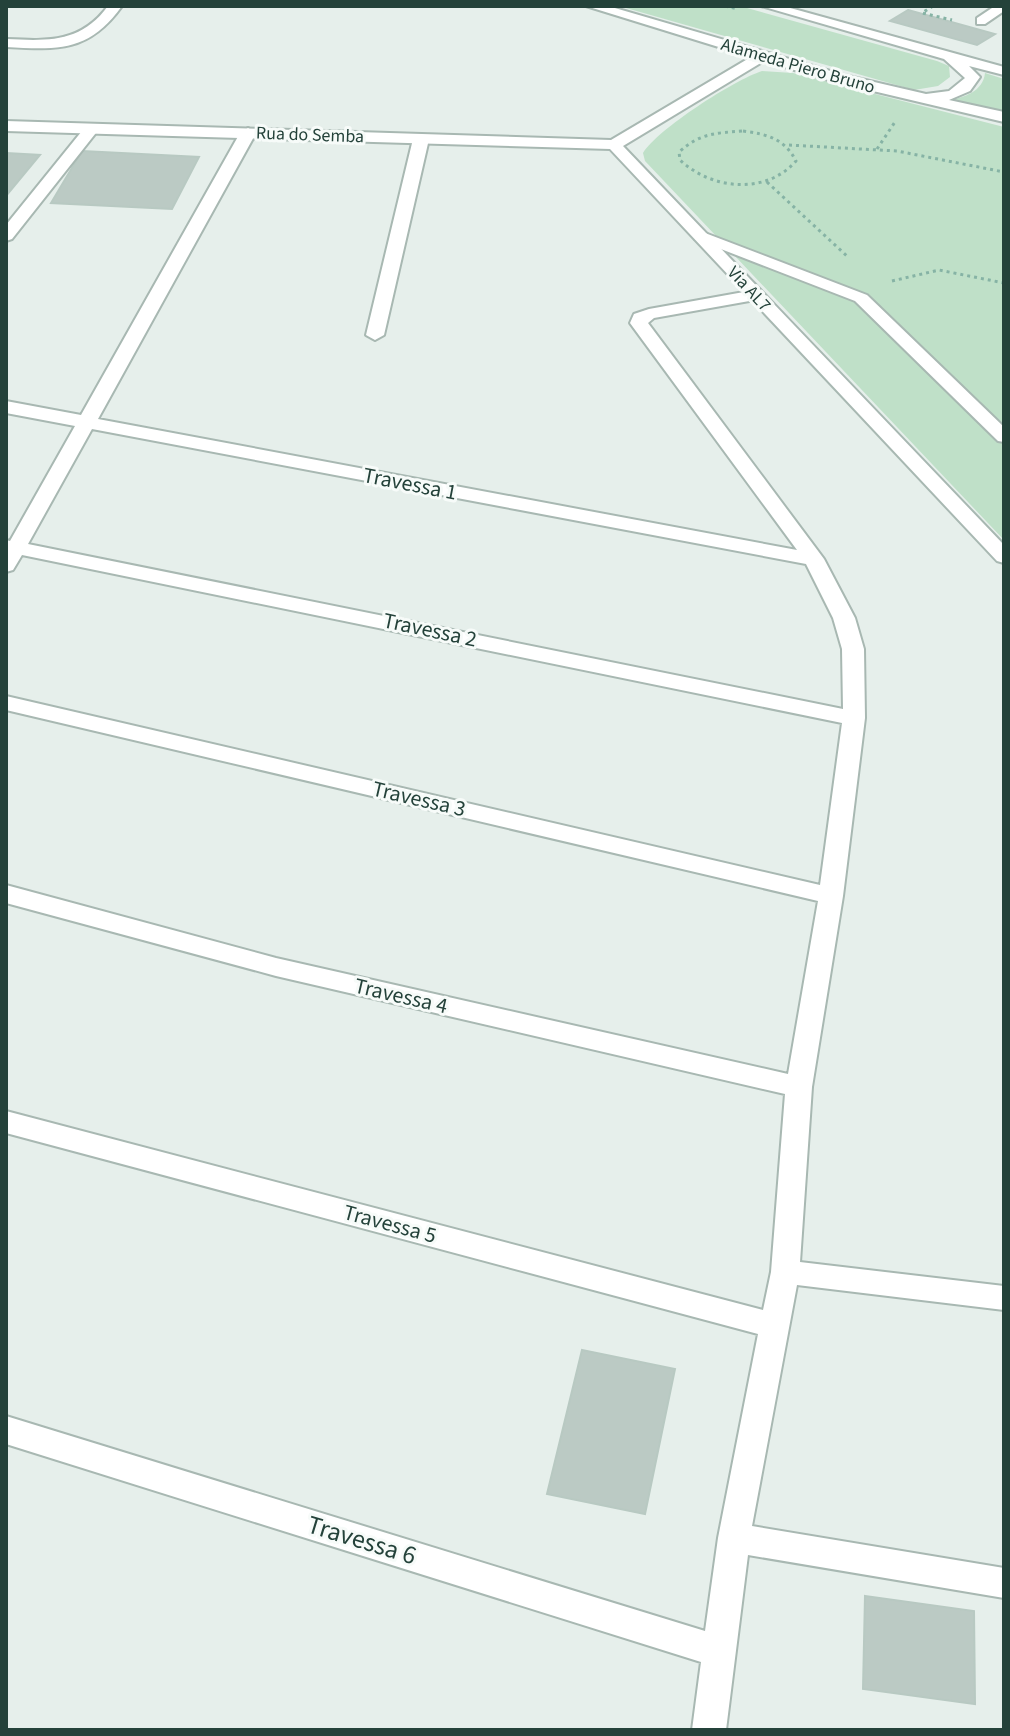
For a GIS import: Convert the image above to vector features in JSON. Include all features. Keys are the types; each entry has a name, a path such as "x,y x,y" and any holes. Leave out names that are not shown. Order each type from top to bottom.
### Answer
{"street":[{"path":"6,43 77,40 101,27 115,6"},
{"name":"Alameda Piero Bruno","path":"593,6 763,56 900,103 1004,117"},
{"path":"768,6 1004,71"},
{"path":"614,145 763,56"},
{"path":"900,103 943,97 968,86 973,77 950,56"},
{"name":"Rua do Semba","path":"6,126 614,145"},
{"path":"6,236 91,129"},
{"path":"9,554 87,423 248,133"},
{"path":"375,335 421,139"},
{"name":"Via AL7","path":"614,145 1004,557"},
{"path":"709,1730 734,1538 785,1272 799,1087 831,896 854,718 853,649 844,618 814,559 639,323 640,318 649,314 755,295"},
{"name":"Travessa 1","path":"6,407 814,559"},
{"name":"Travessa 2","path":"9,554 403,624 854,718"},
{"name":"Travessa 3","path":"6,703 831,896"},
{"name":"Travessa 4","path":"6,894 276,967 799,1087"},
{"name":"Travessa 5","path":"6,1122 773,1325"},
{"path":"785,1272 1004,1298"},
{"name":"Travessa 6","path":"6,1430 717,1651"},
{"path":"734,1538 1004,1583"}],"lane":[{"path":"981,21 1003,6"},
{"path":"700,236 861,298 1004,437"}],"path":[{"path":"877,149 900,103"},
{"path":"788,145 796,161 792,169 767,181 730,183 713,180 686,168 679,152 694,138 725,131 761,133 788,145 833,143 1004,172"},
{"path":"767,181 855,264"},
{"path":"878,285 939,270 1004,283"}],"green space":[{"path":"619,6 740,6 937,61 949,66 950,77 938,86 914,90"},
{"path":"762,71 793,73 1004,127 1004,540 645,161 643,153 664,131 698,106"},
{"path":"985,73 1004,79 1004,114 948,101 977,89"}],"building":[{"path":"908,10 995,34 977,45 890,21"},
{"path":"82,151 199,157 172,209 51,203"},
{"path":"6,153 40,155 6,196"},
{"path":"582,1350 675,1369 645,1514 547,1494"},
{"path":"865,1596 974,1611 975,1704 863,1689"}]}
